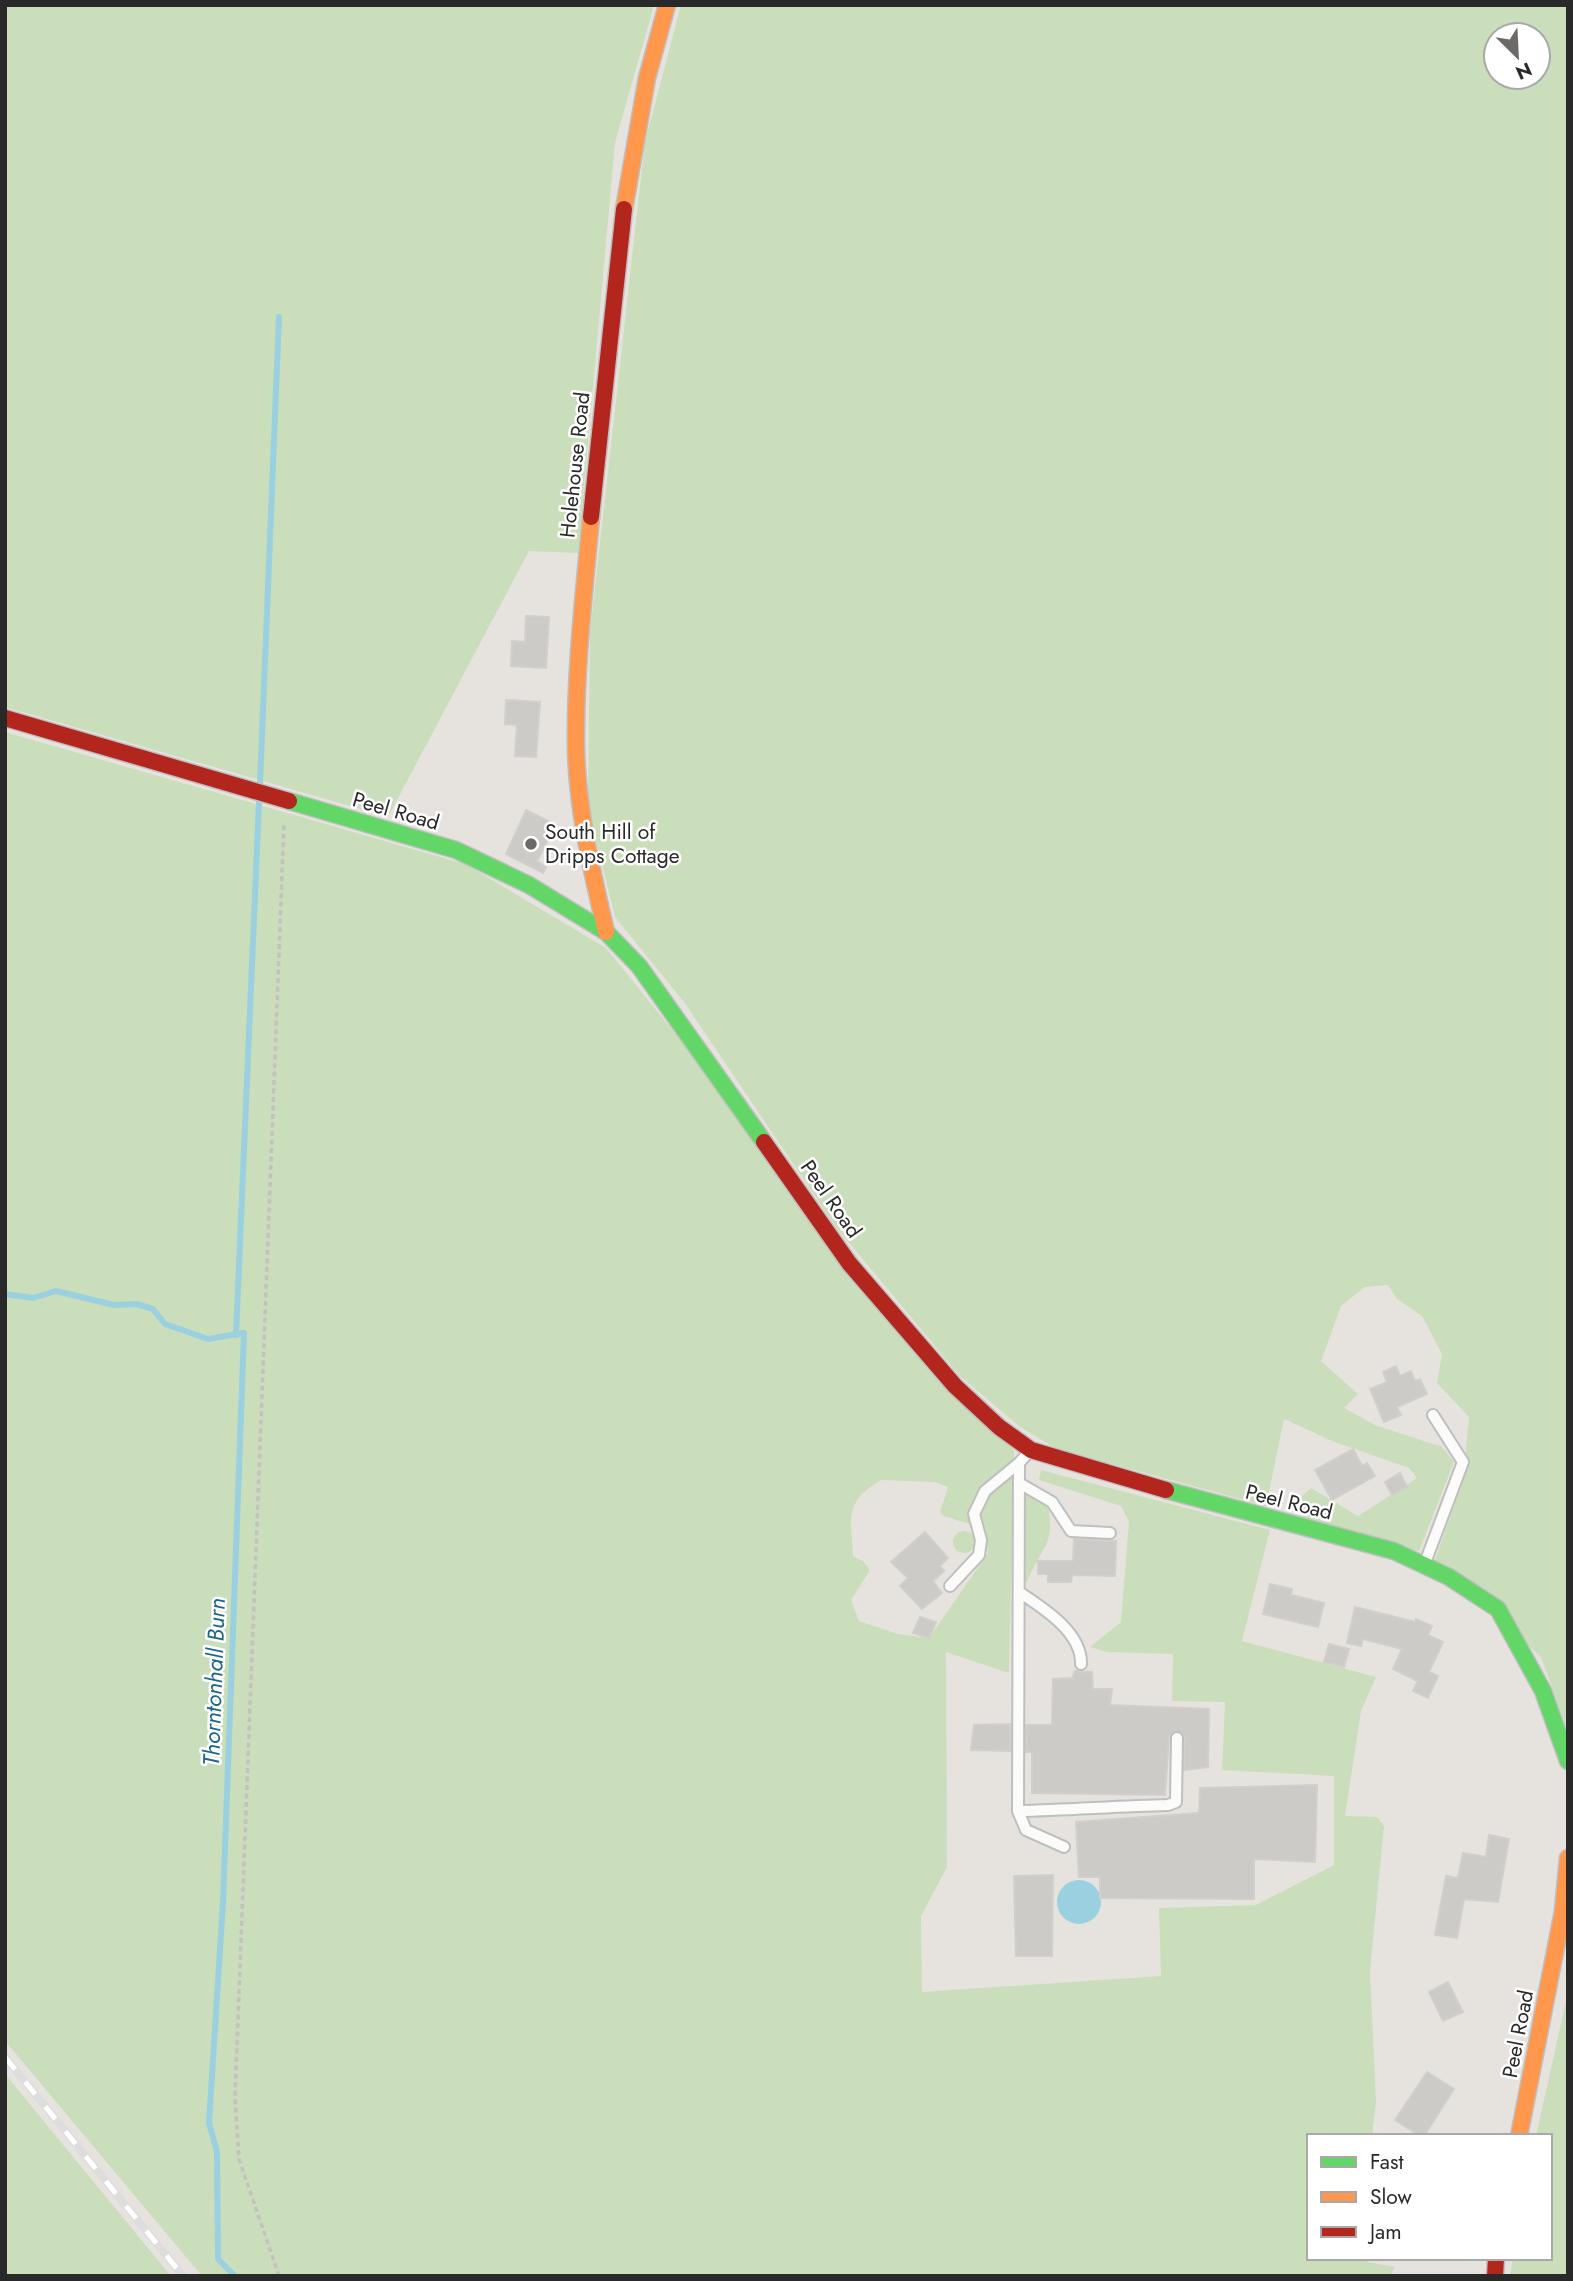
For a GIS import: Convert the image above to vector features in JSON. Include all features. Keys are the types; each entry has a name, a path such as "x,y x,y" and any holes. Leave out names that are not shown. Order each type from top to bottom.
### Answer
{"street":[{"name":"Holehouse Road","path":"606,932 585,838 576,749 580,631 621,222 647,78 667,5"},
{"name":"Peel Road","path":"5,718 456,850 529,886 606,932 639,966 849,1262 955,1386 999,1427 1031,1450 1232,1510 1394,1551 1449,1577 1498,1609 1544,1691 1568,1761"},
{"name":"Peel Road","path":"1519,2134 1563,1911 1568,1858"}],"lane":[{"path":"1424,1565 1463,1461 1433,1415"},
{"path":"950,1586 979,1555 981,1540 974,1514 985,1491 1020,1463 1031,1450"},
{"path":"1020,1463 1018,1811 1027,1830 1064,1847"},
{"path":"1019,1483 1052,1502 1071,1531 1110,1533"},
{"path":"1019,1592 1044,1608 1067,1631 1081,1651 1081,1664"},
{"path":"1018,1811 1093,1810 1108,1806 1168,1805 1176,1802 1177,1738"}],"path":[{"path":"279,2276 239,2160 235,2097 285,800"}],"green space":[{"path":"5,5 654,5 615,143 578,553 529,551 388,817 5,707"},
{"path":"681,5 1568,5 1568,1731 1541,1657 1434,1563 1463,1480 1469,1417 1437,1383 1442,1354 1422,1316 1397,1299 1388,1285 1365,1287 1341,1306 1321,1361 1358,1394 1344,1408 1375,1425 1442,1447 1454,1462 1419,1551 1302,1519 1300,1498 1311,1488 1358,1516 1417,1478 1409,1468 1332,1441 1284,1419 1266,1506 1057,1449 1020,1427 960,1376 836,1227 684,1002 615,917 588,808 590,632 645,142"},
{"path":"5,732 465,864 606,948 1014,1451 1009,1673 946,1652 947,1867 921,1916 922,1992 1161,1976 1159,1908 1256,1905 1334,1865 1334,1776 1222,1770 1225,1702 1172,1701 1173,1654 1107,1652 1090,1647 1121,1622 1129,1522 1121,1506 1039,1480 1041,1470 1270,1530 1242,1641 1376,1677 1361,1711 1345,1816 1377,1817 1384,1826 1370,1971 1376,2102 1372,2134 1307,2134 1307,2260 1368,2260 1395,2267 1390,2276 202,2276 5,2041","holes":["881,1480 935,1482 948,1487 940,1512 944,1516 985,1529 988,1553 929,1638 898,1634 859,1621 851,1600 870,1570 863,1561 853,1556 851,1521 855,1503"]},
{"path":"1024,1488 1047,1499 1050,1526 1047,1543 1027,1582 1023,1583"},
{"path":"964,1531 972,1534 975,1542 972,1550 964,1553 956,1550 953,1542 956,1534"},
{"path":"1568,1992 1568,2276 1510,2276 1513,2260 1552,2260 1552,2134 1536,2134"},
{"path":"5,2074 171,2276 5,2276"}],"water":[{"path":"1079,1880 1094,1887 1101,1902 1094,1917 1079,1924 1064,1917 1057,1902 1064,1887"}],"building":[{"path":"526,616 549,617 546,668 511,666 512,641 525,642"},
{"path":"506,700 540,702 536,757 515,756 517,725 505,724"},
{"name":"South Hill of Dripps Cottage","path":"526,810 556,825 537,861 546,867 543,873 506,854"},
{"path":"1396,1366 1400,1376 1411,1371 1415,1381 1420,1379 1427,1394 1397,1407 1401,1415 1384,1422 1370,1389 1387,1382 1383,1372"},
{"path":"1353,1449 1362,1466 1367,1463 1375,1476 1332,1500 1315,1470"},
{"path":"1400,1473 1407,1487 1392,1495 1385,1482"},
{"path":"925,1532 948,1558 940,1566 944,1571 933,1581 942,1593 922,1609 900,1586 908,1578 891,1562"},
{"path":"1074,1539 1116,1541 1115,1576 1072,1575 1071,1582 1048,1582 1048,1574 1038,1574 1038,1561 1073,1561"},
{"path":"1270,1584 1292,1589 1291,1595 1324,1603 1318,1627 1263,1614"},
{"path":"1355,1607 1415,1622 1416,1619 1432,1626 1428,1635 1443,1642 1429,1672 1438,1676 1428,1698 1413,1691 1418,1681 1393,1669 1402,1649 1363,1639 1361,1646 1347,1643"},
{"path":"920,1617 936,1622 929,1638 913,1633"},
{"path":"1329,1644 1349,1649 1344,1667 1324,1662"},
{"path":"1075,1671 1092,1672 1093,1689 1112,1689 1110,1705 1209,1709 1208,1767 1184,1770 1185,1737 1176,1730 1169,1737 1165,1795 1032,1793 1032,1752 1026,1752 1026,1725 1052,1725 1053,1679 1072,1678"},
{"path":"1010,1724 1010,1751 971,1750 974,1725"},
{"path":"1317,1785 1315,1862 1254,1859 1254,1899 1100,1898 1100,1877 1079,1877 1076,1822 1199,1813 1200,1788"},
{"path":"1489,1835 1509,1839 1498,1902 1464,1899 1457,1938 1435,1935 1446,1876 1458,1878 1463,1853 1486,1857"},
{"path":"1053,1875 1052,1956 1016,1956 1014,1876"},
{"path":"1448,1982 1463,2012 1443,2021 1429,1992"},
{"path":"1427,2072 1454,2089 1425,2134 1417,2134 1395,2120"}],"waterway":[{"path":"260,784 279,317"},
{"path":"236,1335 259,802"},
{"name":"Thorntonhall Burn","path":"5,1294 33,1298 56,1291 114,1305 136,1304 153,1309 165,1324 208,1339 244,1333 223,1902 209,2123 217,2152 218,2259 235,2276"}],"railway":[{"path":"5,2057 183,2276"}],"traffic: fast":[{"path":"289,801 456,850 529,885 606,932 639,966 764,1142"},
{"path":"1166,1490 1394,1551 1449,1577 1498,1609 1543,1691 1568,1761"}],"traffic: slow":[{"path":"624,209 647,78 667,5"},
{"path":"591,517 578,661 576,747 582,817 606,932"},
{"path":"1519,2134 1563,1911 1568,1858"}],"traffic: jam":[{"path":"591,517 624,209"},
{"path":"5,718 289,801"},
{"path":"764,1142 849,1263 955,1386 999,1427 1031,1450 1166,1490"},
{"path":"1495,2276 1496,2260"}],"place":[{"name":"South Hill of Dripps Cottage","path":"531,844"}]}
